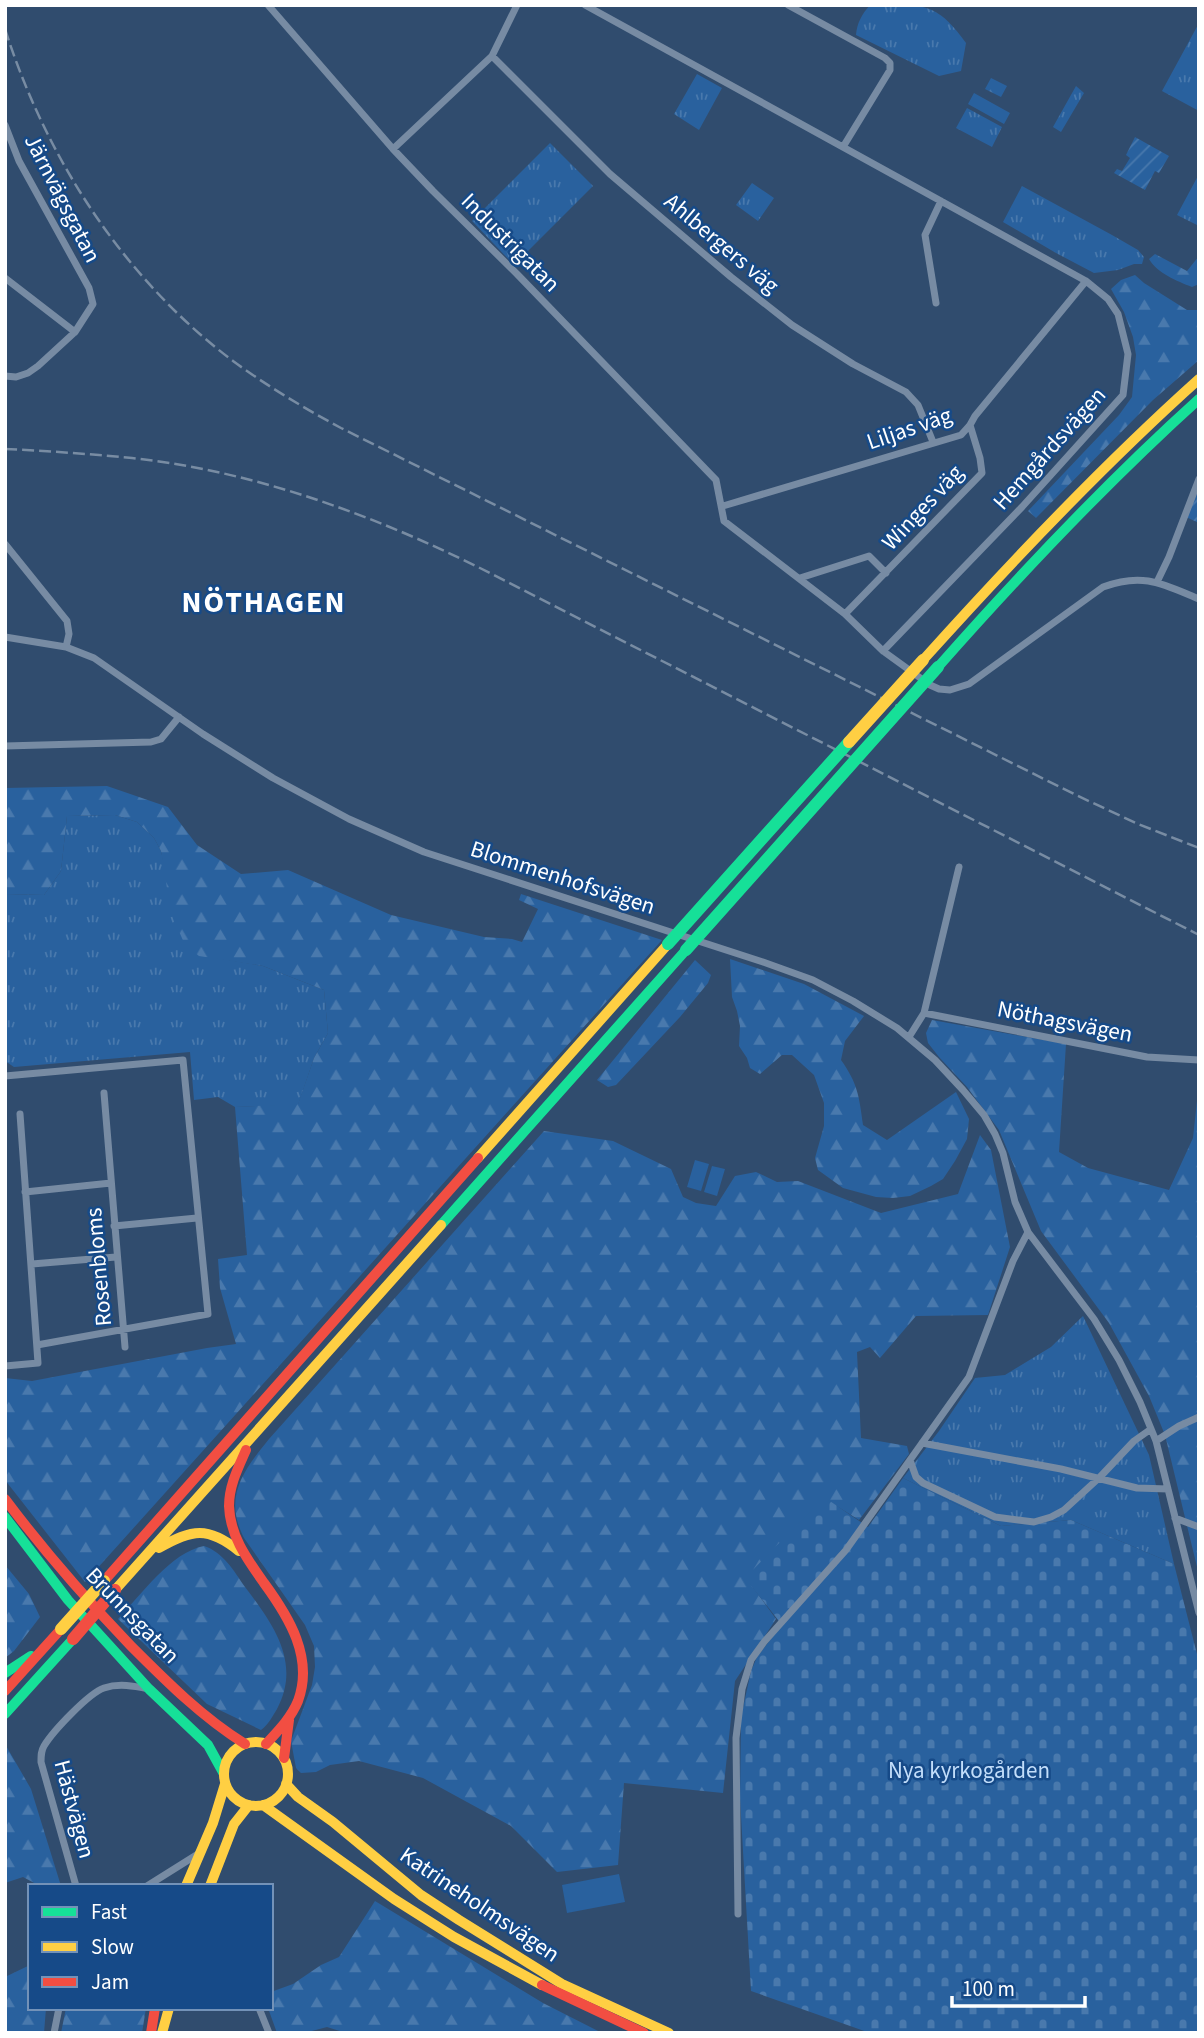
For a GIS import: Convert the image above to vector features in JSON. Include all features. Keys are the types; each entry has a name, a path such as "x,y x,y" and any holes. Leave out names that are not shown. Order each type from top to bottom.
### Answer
{"main road":[{"path":"5,1692 668,944 1051,518 1165,408 1199,379"},
{"path":"5,1714 1002,595 1122,470 1199,399"},
{"path":"224,1778 234,1798 250,1805 263,1805 278,1797 286,1784 288,1770 284,1758 285,1737 290,1716 301,1691 304,1667 303,1654 289,1620 244,1555 234,1536 230,1520 229,1495 235,1472 253,1436"},
{"name":"Brunnsgatan","path":"5,1499 79,1591 147,1662 197,1710 245,1744"},
{"name":"Brunnsgatan","path":"5,1517 68,1600 149,1689 208,1745 224,1778"},
{"path":"146,1555 192,1531 219,1536 244,1555"},
{"path":"5,1673 46,1646"},
{"path":"266,1744 290,1716"},
{"path":"187,1884 216,1816 225,1763 231,1754 245,1744 256,1742 266,1744 284,1758"},
{"name":"Katrineholmsvägen","path":"286,1784 298,1797 333,1822 421,1895 459,1920 562,1984 669,2033"},
{"path":"211,1884 234,1824 250,1805"},
{"name":"Katrineholmsvägen","path":"263,1805 391,1897 447,1933 519,1975 645,2033"},
{"path":"151,2033 155,2010"},
{"path":"162,2033 168,2010"}],"street":[{"name":"Industrigatan","path":"268,5 393,149 716,480 723,506"},
{"path":"393,149 492,57 517,5"},
{"name":"Hemgårdsvägen","path":"585,5 1086,281 1108,299 1118,314 1128,354 1123,396 1022,507 883,651"},
{"path":"788,5 885,58 890,64 890,70 843,147"},
{"name":"Ahlbergers väg","path":"492,57 610,174 731,277 792,325 852,364 906,391 918,405 933,442"},
{"name":"Järnvägsgatan","path":"5,125 19,161 89,288 93,304 75,332"},
{"path":"936,303 925,235 941,201"},
{"path":"5,278 75,332 28,373 16,377 5,376"},
{"name":"Liljas väg","path":"723,506 961,435 1086,281"},
{"name":"Winges väg","path":"845,614 982,473 970,425"},
{"path":"1157,582 1170,557 1199,480"},
{"path":"723,506 724,521 845,614 883,651 939,689 950,690 969,684 1103,587 1139,580 1157,582 1199,599"},
{"path":"5,544 67,621 69,634 66,647"},
{"name":"Winges väg","path":"800,578 869,556 887,573"},
{"name":"Blommenhofsvägen","path":"5,638 66,647 87,655 108,666 237,756 288,787 391,839 445,860 813,980 883,1019 909,1037 935,1060 984,1115 1003,1153 1018,1213 1028,1232 1094,1319 1119,1360 1156,1441 1199,1613"},
{"path":"5,746 157,741 179,717"},
{"path":"909,1037 924,1013 959,867"},
{"name":"Nöthagsvägen","path":"924,1013 1147,1057 1199,1060"},
{"path":"5,1076 183,1060 208,1314 37,1345"},
{"name":"Rosenbloms","path":"104,1093 125,1348"},
{"path":"5,1366 38,1363 20,1114"},
{"name":"Rosenbloms","path":"25,1192 111,1183"},
{"path":"114,1226 197,1219"},
{"path":"738,1914 736,1738 746,1672 751,1660 846,1550 969,1377 1013,1261 1028,1232"},
{"path":"32,1264 116,1257"},
{"path":"1156,1441 1199,1417"},
{"path":"910,1460 916,1477 923,1483 1003,1520 1034,1522 1064,1510 1100,1478 1134,1441 1151,1429"},
{"path":"922,1443 1061,1468 1137,1488 1168,1489"},
{"path":"1175,1518 1199,1527"},
{"name":"Hästvägen","path":"75,1884 41,1754 50,1738 87,1698 104,1688 123,1685 149,1689"},
{"path":"150,1884 199,1853"},
{"path":"54,2033 59,2010"},
{"path":"260,2010 269,2033"}],"green space":[{"path":"870,5 915,6 936,12 966,43 961,71 939,76 856,35 860,19"},
{"path":"1199,23 1199,111 1162,91"},
{"path":"697,74 722,88 699,130 674,114"},
{"path":"991,78 1007,86 1001,97 985,89"},
{"path":"1076,86 1084,93 1061,132 1053,127"},
{"path":"974,93 1010,113 1004,124 968,104"},
{"path":"967,108 1002,127 992,147 956,128"},
{"path":"1135,137 1169,156 1159,173 1155,171 1145,190 1114,173 1117,169 1122,171 1130,158 1126,155"},
{"path":"550,143 593,186 514,265 472,221"},
{"path":"1199,174 1199,226 1177,215"},
{"path":"752,183 774,198 758,221 736,205"},
{"path":"1022,186 1138,250 1144,257 1142,264 1094,273 1003,222"},
{"path":"1155,254 1187,271 1199,256 1199,284 1192,287 1162,272 1149,259"},
{"path":"1135,275 1187,310 1199,310 1199,360 1153,400 1036,518 1028,511 1119,415 1132,397 1136,355 1133,337 1124,312 1111,289 1121,280"},
{"path":"1199,484 1199,523 1186,517"},
{"path":"107,786 168,807 197,845 241,874 288,870 391,915 484,937 522,942 538,909 519,900 521,894 662,940 85,1582 5,1480 5,1378 32,1381 236,1344 220,1288 218,1259 247,1255 235,1107 298,1104 314,1058 328,1033 324,990 263,966 199,956 185,945 171,913 161,851 154,838 137,822 115,815 67,816 61,871 44,895 5,894 5,788"},
{"path":"115,815 137,822 154,838 199,955 263,966 324,990 328,1033 314,1058 298,1105 235,1107 218,1097 194,1100 190,1052 14,1067 5,1061 5,894 44,895 61,871 67,816"},
{"path":"730,959 804,984 864,1016 845,1041 841,1060 857,1091 863,1125 887,1140 956,1092 969,1119 967,1139 943,1179 910,1196 876,1197 843,1188 818,1170 815,1158 824,1126 824,1103 814,1075 792,1055 782,1055 760,1074 750,1068 739,1046 740,1026 732,997"},
{"path":"695,960 711,975 708,983 616,1085 608,1087 597,1080"},
{"path":"932,1020 1066,1044 1059,1152 1088,1168 1169,1190 1193,1138 1199,1082 1199,1575 1165,1435 1149,1396 1109,1323 1041,1231 999,1130 967,1087 928,1043 926,1033"},
{"path":"544,1131 613,1141 671,1169 683,1197 696,1203 716,1206 735,1176 756,1172 777,1182 798,1181 881,1213 958,1194 980,1135 991,1150 1010,1247 988,1315 916,1316 880,1358 870,1347 857,1352 861,1438 907,1446 909,1454 859,1520 824,1498 746,1578 776,1619 735,1681 723,1793 624,1783 618,1865 557,1872 511,1826 423,1778 359,1761 330,1765 316,1772 301,1773 296,1768 291,1741 312,1685 314,1646 305,1625 244,1538 235,1510 239,1485 244,1474 269,1439"},
{"path":"695,1160 709,1164 701,1191 687,1187"},
{"path":"712,1166 725,1169 717,1196 704,1192"},
{"path":"1083,1316 1149,1455 1174,1564 1071,1520 1001,1526 903,1478 975,1378 1005,1375 1051,1347"},
{"name":"Nya kyrkogården","path":"903,1478 1001,1526 1071,1520 1174,1564 1199,1662 1199,2033 870,2033 751,1991 740,1798 741,1717 751,1671 757,1657 782,1625 745,1578 824,1497 868,1527"},
{"path":"204,1546 222,1557 265,1615 274,1629 285,1659 284,1692 277,1709 261,1730 207,1704 118,1619 168,1565"},
{"path":"5,1565 29,1594 40,1617 14,1651 5,1658"},
{"path":"5,1744 31,1789 60,1884 36,1884 23,1877 5,1883"},
{"path":"619,1874 625,1902 567,1913 562,1885"},
{"path":"375,1901 543,2003 602,2033 346,2033 327,2027 304,2033 277,2033 269,2010 273,2010 273,1991 293,1984 321,1965 339,1957"},
{"path":"28,1966 28,2010 46,2010 44,2033 5,2033 5,1977"},
{"path":"66,2010 146,2010 142,2033 61,2033"}],"railway":[{"path":"5,29 43,124 66,169 94,213 157,293 194,328 246,370 341,428 1076,795 1199,848"},
{"path":"5,449 132,458 221,473 308,497 394,529 476,566 1199,935"}],"traffic: fast":[{"path":"938,667 1065,529 1199,399"},
{"path":"686,950 938,667"},
{"path":"668,944 849,742"},
{"path":"441,1225 686,950"},
{"path":"5,1517 68,1600 149,1689 208,1745 224,1774"},
{"path":"5,1714 73,1639"},
{"path":"5,1673 31,1656"}],"traffic: slow":[{"path":"923,660 1057,516 1199,379"},
{"path":"849,742 923,660"},
{"path":"478,1158 668,944"},
{"path":"115,1590 441,1225"},
{"path":"159,1548 181,1537 200,1533 218,1537 239,1551"},
{"path":"61,1629 104,1581"},
{"path":"256,1742 268,1744 279,1751 286,1762 288,1774 286,1786 279,1797 268,1804 256,1806 244,1804 233,1797 226,1786 224,1774 226,1762 233,1751 244,1744 256,1742"},
{"path":"187,1884 213,1823 225,1784"},
{"path":"286,1784 298,1797 333,1822 421,1895 459,1920 562,1984 669,2033"},
{"path":"211,1884 234,1824 249,1805"},
{"path":"263,1805 394,1899 454,1937 542,1985"},
{"path":"162,2033 168,2010"}],"traffic: jam":[{"path":"104,1581 478,1158"},
{"path":"246,1450 231,1491 229,1506 232,1527 246,1556 290,1624 301,1654 303,1669 298,1701 284,1724 266,1744"},
{"path":"5,1499 66,1574 131,1646 200,1711 245,1744"},
{"path":"73,1639 115,1590"},
{"path":"5,1691 61,1629"},
{"path":"284,1758 289,1720"},
{"path":"542,1985 644,2033"},
{"path":"151,2033 155,2010"}],"district":[{"name":"NÖTHAGEN","path":"264,602"}]}
